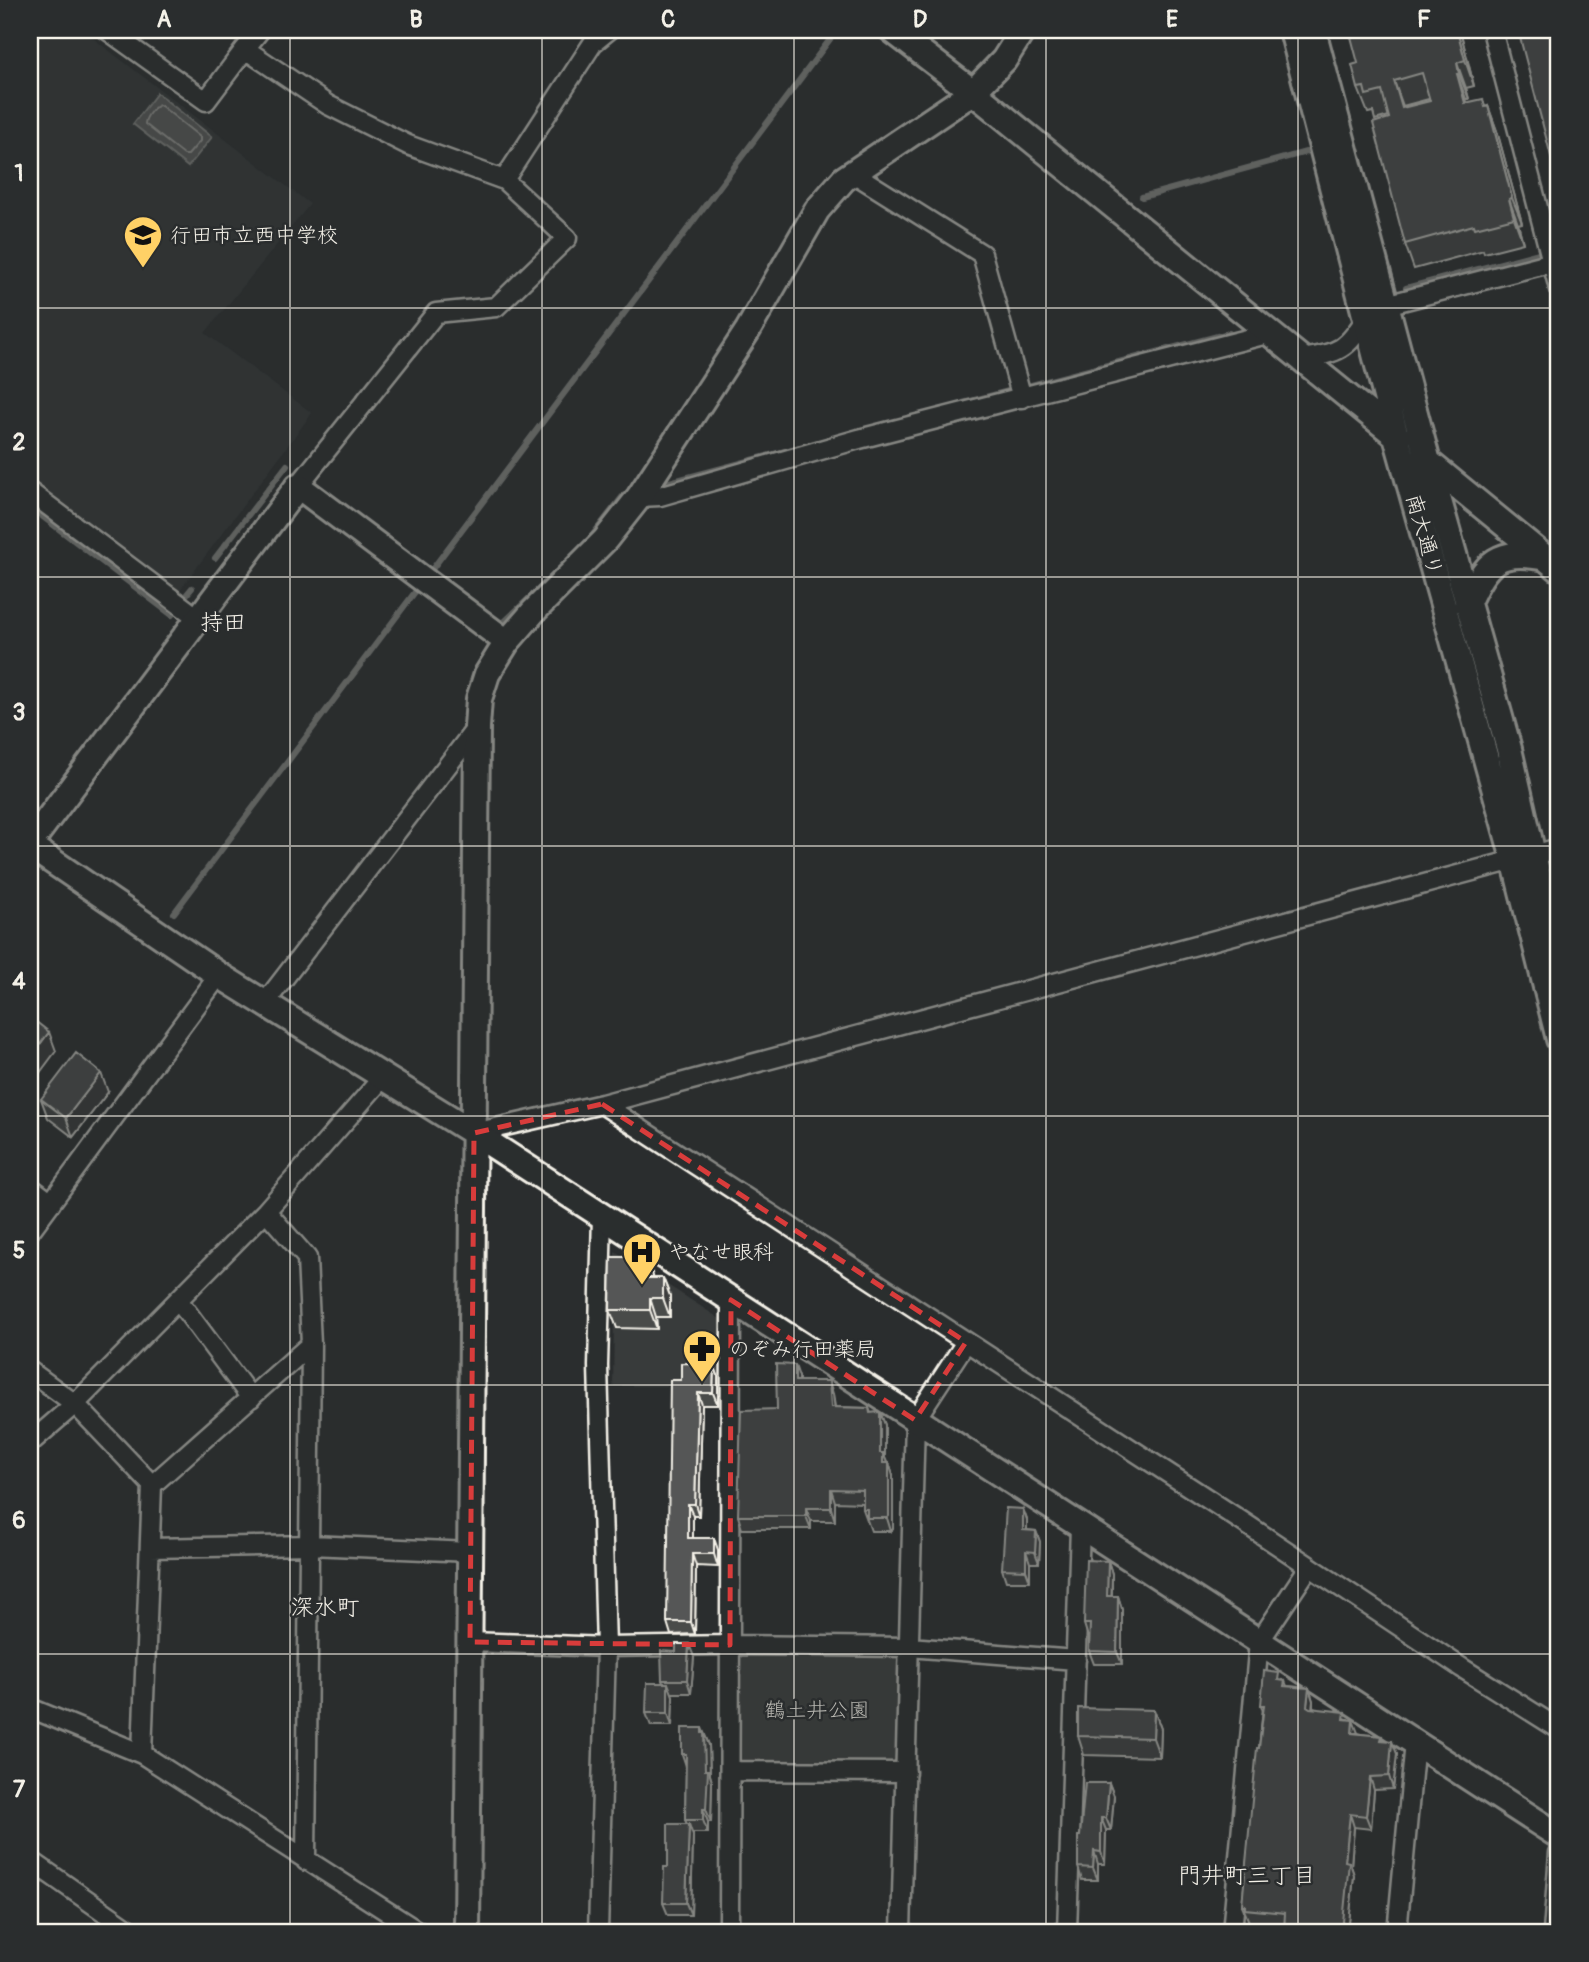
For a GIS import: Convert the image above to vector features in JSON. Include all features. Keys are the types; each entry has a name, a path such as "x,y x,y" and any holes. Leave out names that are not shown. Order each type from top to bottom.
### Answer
{"street":[{"path":"107,30 206,101 260,30"},
{"path":"504,180 593,43 609,30"},
{"path":"892,30 973,92 1553,564"},
{"path":"467,1932 479,699 487,674 507,642 605,540 639,496 748,330 817,211 844,179 973,92 1004,60 1023,30"},
{"name":"南大通り","path":"1292,30 1376,312 1429,462 1508,749 1523,857 1559,1039"},
{"name":"南大通り","path":"1313,30 1376,312 1396,436 1523,857 1559,956"},
{"path":"1492,30 1559,289"},
{"path":"245,49 328,105 408,145 504,180 567,238 496,307 436,313 298,485 198,619 32,851 219,975 474,1133 1559,1836"},
{"path":"853,173 982,254 1022,398"},
{"path":"1303,359 1325,355 1346,346 1376,312 1553,262"},
{"path":"639,496 660,496 859,439 1271,333"},
{"path":"298,485 507,642"},
{"path":"30,492 198,619"},
{"path":"1467,604 1477,581 1488,566 1505,556 1523,553 1553,564"},
{"path":"265,1003 477,727"},
{"path":"474,1133 602,1104 1559,848"},
{"path":"30,1231 219,975"},
{"path":"30,1443 75,1404 267,1211 384,1076"},
{"path":"602,1104 1559,1729"},
{"path":"30,1187 51,1203"},
{"path":"267,1211 307,1258 311,1344 311,1545 306,1861"},
{"path":"598,1932 606,1647 598,1366 602,1216"},
{"path":"178,1300 251,1398"},
{"path":"729,1932 731,1300"},
{"path":"901,1932 915,1420 966,1342"},
{"path":"142,1754 152,1485 311,1344"},
{"path":"30,1371 75,1404 152,1485"},
{"path":"1067,1932 1080,1526"},
{"path":"149,1548 311,1545 470,1552"},
{"path":"1237,1931 1259,1642 1308,1567"},
{"path":"470,1642 606,1647 909,1647 1076,1660"},
{"path":"30,1708 142,1754 419,1932"},
{"path":"1397,1932 1415,1742"},
{"path":"730,1771 906,1772"},
{"path":"1553,1932 1559,1853"},
{"path":"30,1860 123,1929"}],"highlighted area":[{"path":"602,1104 966,1342 915,1420 731,1300 730,1645 470,1642 474,1133"}],"shaded area":[{"name":"行田市立西中学校","path":"30,30 82,30 310,204 205,333 312,413 177,594 30,484"},
{"name":"やなせ眼科","path":"615,1251 725,1322 725,1375 686,1375 685,1386 613,1386"}],"green space":[{"name":"鶴土井公園","path":"737,1653 898,1655 897,1767 736,1765"}],"water":[{"path":"157,93 212,137 188,167 133,124"}],"building":[{"path":"1362,30 1457,30 1465,60 1457,63 1457,74 1465,103 1483,99 1485,107 1488,106 1512,198 1509,199 1514,218 1475,228 1474,225 1405,244 1373,123 1389,118 1382,91 1366,95 1364,87 1358,88 1352,65 1358,63 1350,33","holes":["1422,73 1430,101 1402,108 1394,81"]},
{"path":"1518,30 1559,30 1559,187"},
{"path":"30,1017 49,1032 30,1058"},
{"path":"76,1053 101,1073 66,1118 41,1099"},
{"path":"611,1257 646,1257 646,1278 663,1278 663,1298 650,1298 650,1310 610,1310"},
{"path":"681,1363 714,1364 713,1393 698,1393 695,1504 688,1504 688,1538 714,1538 714,1554 692,1554 691,1622 667,1622 670,1380 681,1380"},
{"path":"776,1364 795,1365 795,1381 829,1381 831,1407 869,1408 870,1413 880,1412 880,1453 883,1453 883,1463 889,1463 887,1518 867,1518 867,1509 863,1509 863,1490 831,1489 831,1508 806,1508 806,1516 738,1516 741,1410 777,1409"},
{"path":"1006,1508 1023,1509 1023,1530 1036,1531 1035,1552 1026,1551 1026,1570 1002,1569"},
{"path":"1086,1560 1108,1561 1107,1596 1118,1596 1117,1652 1089,1651 1090,1624 1084,1624"},
{"path":"676,1644 689,1644 687,1680 662,1680 661,1651 676,1652"},
{"path":"1264,1671 1279,1673 1278,1680 1285,1681 1284,1686 1309,1688 1307,1706 1310,1708 1345,1712 1344,1719 1353,1720 1352,1733 1382,1736 1381,1740 1392,1741 1389,1776 1370,1777 1366,1816 1350,1814 1345,1861 1349,1862 1342,1932 1284,1932 1285,1913 1245,1909 1245,1905 1242,1905 1257,1748 1264,1705 1261,1705"},
{"path":"647,1683 668,1683 668,1713 646,1713"},
{"path":"1078,1708 1154,1710 1153,1738 1078,1736"},
{"path":"682,1728 702,1728 704,1733 705,1770 708,1770 703,1820 685,1820 686,1754 682,1754"},
{"path":"1085,1783 1109,1783 1106,1818 1101,1818 1101,1852 1094,1851 1093,1868 1078,1867 1078,1836"},
{"path":"668,1824 689,1824 686,1903 663,1903 664,1867 668,1867"}],"waterway":[{"path":"427,576 837,30"},
{"path":"1142,197 1306,152"},
{"path":"1406,288 1539,253"},
{"path":"963,403 1229,333"},
{"path":"666,483 800,447"},
{"path":"215,558 287,465"},
{"path":"591,537 623,496"},
{"path":"30,507 172,615"},
{"path":"174,913 421,584"},
{"path":"498,622 501,625 544,584"},
{"path":"187,594 192,588"}],"place":[{"name":"行田市立西中学校","path":"143,269"},
{"name":"やなせ眼科","path":"642,1286"},
{"name":"のぞみ行田薬局","path":"702,1383"}],"district":[{"name":"持田","path":"223,622"},
{"name":"深水町","path":"325,1607"},
{"name":"門井町三丁目","path":"1247,1875"}]}
